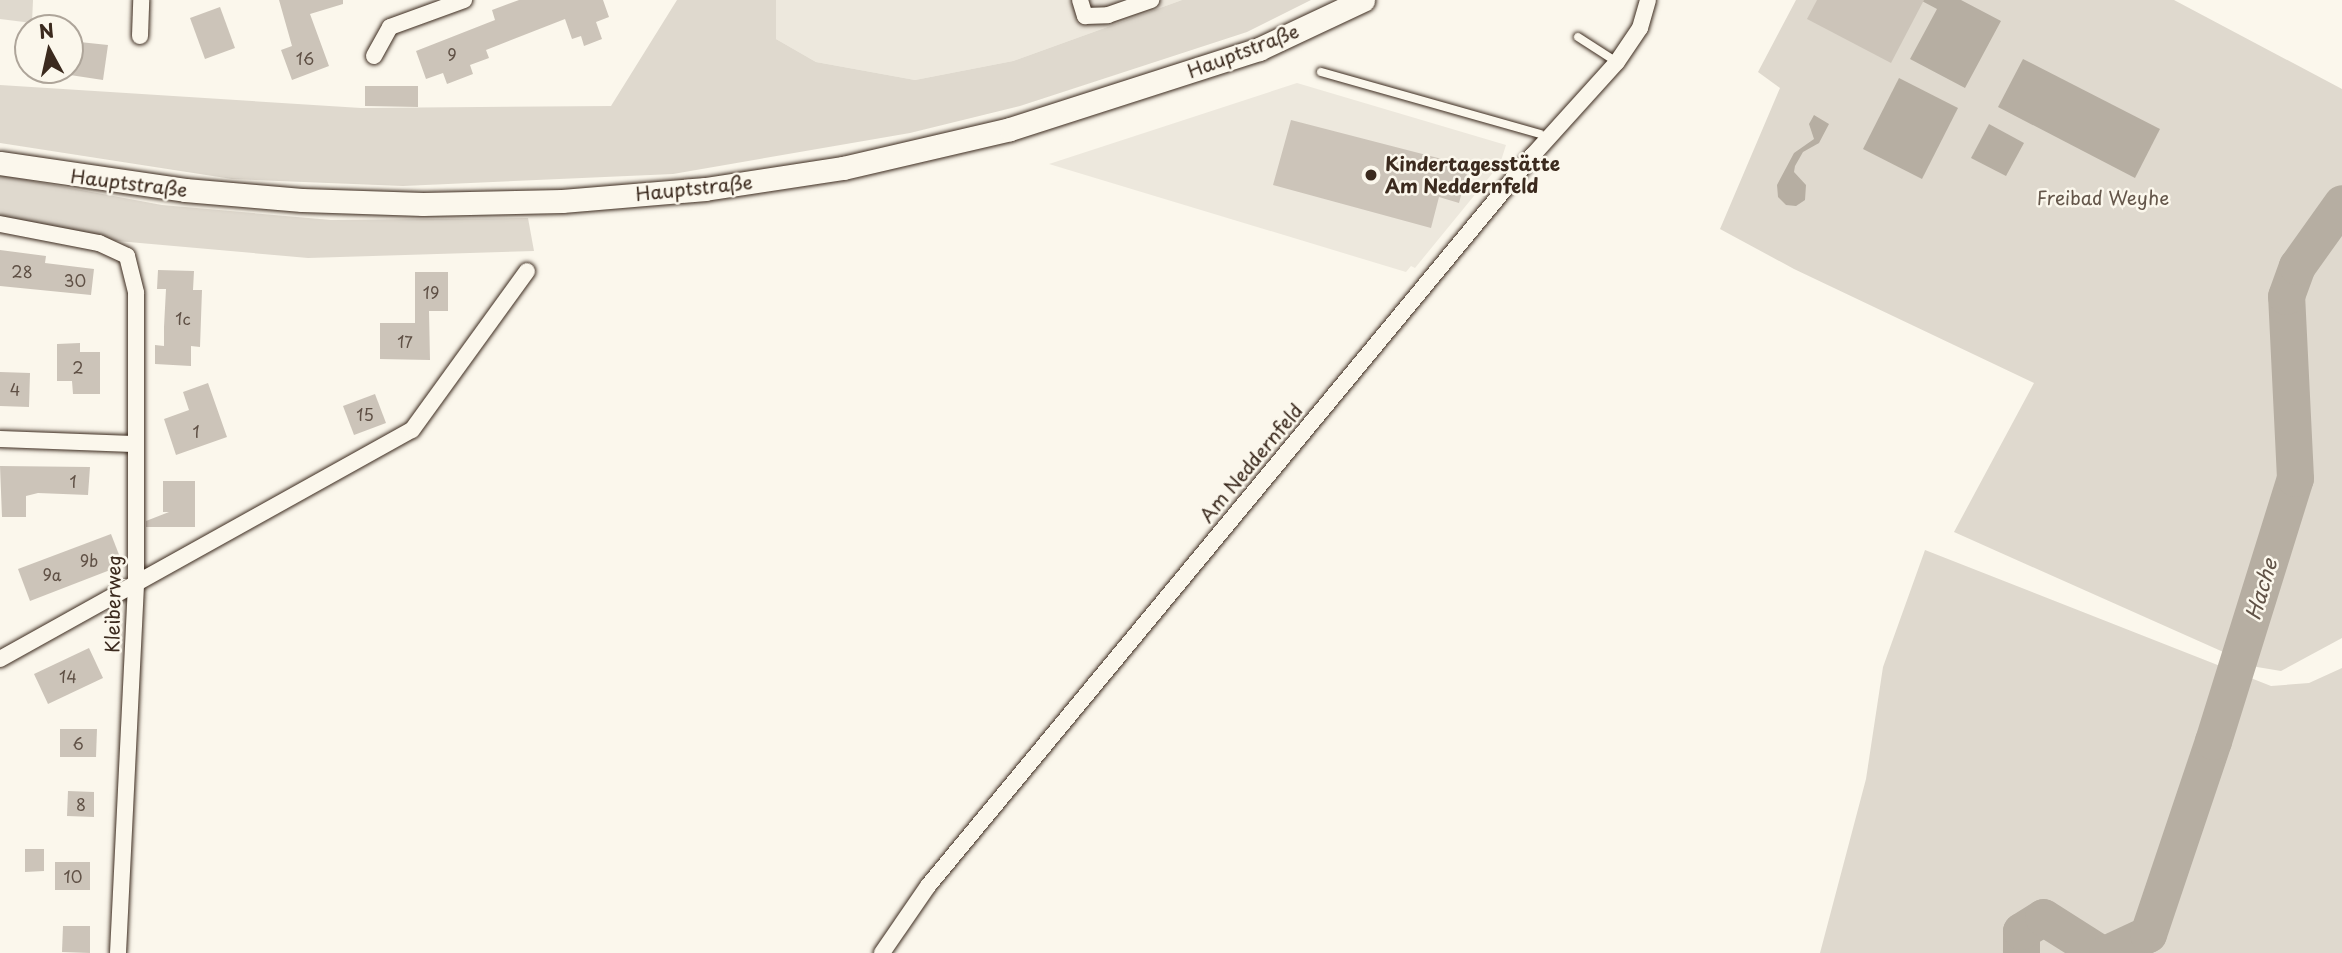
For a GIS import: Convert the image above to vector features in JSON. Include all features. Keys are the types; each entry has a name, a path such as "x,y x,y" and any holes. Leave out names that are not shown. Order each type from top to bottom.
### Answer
{"main road":[{"name":"Hauptstraße","path":"0,163 185,190 316,201 423,205 562,201 705,189 843,168 1010,129 1259,49 1363,0"}],"street":[{"path":"140,36 141,0"},
{"path":"373,56 390,27 464,0"},
{"path":"1080,0 1085,16 1108,15 1150,0"},
{"name":"Am Neddernfeld","path":"882,953 928,886 1533,155 1616,62 1640,28 1648,0"},
{"name":"Kleiberweg","path":"0,224 99,243 127,256 136,293 133,444 136,585 118,953"},
{"path":"0,659 412,430 527,271"},
{"path":"0,439 133,444"}],"lane":[{"path":"1578,37 1616,62"},
{"path":"1321,72 1540,134"}],"shaded area":[{"path":"776,0 1182,0 1013,61 915,80 816,62 776,39"},
{"path":"1920,0 1961,0 2001,21 1965,88 1910,59 1937,9"},
{"path":"2023,59 2160,129 2135,178 1998,107"},
{"path":"1899,78 1958,108 1922,179 1863,149"},
{"path":"1297,83 1506,145 1500,164 1415,268 1411,266 1406,272 1049,164"},
{"path":"1814,115 1829,124 1819,143 1803,152 1795,166 1794,172 1806,185 1805,200 1796,206 1786,205 1778,197 1777,185 1794,153 1814,139 1809,124"},
{"path":"1989,124 2024,143 2006,176 1971,158"}],"green space":[{"path":"0,0 33,0 32,14 14,14 14,21 0,19"},
{"path":"677,0 776,0 776,39 816,62 915,80 1013,61 1182,0 1311,0 1247,32 1020,106 910,133 673,174 403,186 232,179 0,143 0,85 361,108 611,106"},
{"name":"Freibad Weyhe","path":"1796,0 2174,0 2342,89 2342,638 2281,671 2257,667 1954,532 2034,383 1794,269 1720,229 1780,88 1758,72"},
{"path":"0,175 162,205 331,220 528,218 534,251 308,258 106,240 0,220"},
{"path":"1925,550 2271,686 2309,683 2342,668 2342,953 1820,953 1866,779 1883,667"}],"building":[{"path":"279,0 343,0 343,4 310,14 329,66 292,80 281,50 292,46"},
{"path":"519,0 603,0 609,17 596,22 602,39 584,46 581,36 572,39 565,19 486,50 489,58 470,65 473,74 447,84 443,73 426,79 416,51 495,20 492,10"},
{"path":"1817,0 1924,0 1891,63 1807,19"},
{"path":"220,7 235,48 205,59 190,18"},
{"path":"84,42 108,45 103,80 84,77"},
{"path":"365,86 418,86 418,107 365,106"},
{"name":"Kindertagesstätte Am Neddernfeld","path":"1291,120 1469,166 1459,203 1439,197 1431,228 1273,185"},
{"path":"0,250 46,256 45,263 94,269 91,295 0,286"},
{"path":"158,270 194,271 193,290 202,290 200,347 191,346 191,366 155,364 155,345 164,346 166,289 157,289"},
{"path":"415,272 448,272 448,311 429,311 430,360 380,359 380,323 415,323"},
{"path":"80,343 80,352 100,352 100,394 73,394 72,381 57,381 57,344"},
{"path":"0,372 30,373 29,407 0,406"},
{"path":"208,383 227,437 176,455 164,419 189,410 183,392"},
{"path":"375,394 386,423 354,435 343,406"},
{"path":"0,466 90,467 88,495 38,493 26,496 26,517 2,517"},
{"path":"163,481 195,481 195,527 146,527 146,521 169,512 163,512"},
{"path":"111,534 123,565 30,601 18,569"},
{"path":"89,648 103,678 48,704 34,674"},
{"path":"60,729 97,729 96,757 60,757"},
{"path":"68,791 94,792 94,817 67,816"},
{"path":"25,849 44,849 44,871 25,872"},
{"path":"55,862 90,862 90,890 55,890"},
{"path":"63,926 90,926 90,953 62,952"}],"waterway":[{"name":"Hache","path":"2107,953 2148,934 2213,741 2295,478 2286,296 2297,266 2342,203"},
{"name":"Hache","path":"2021,953 2021,931 2043,917 2100,953"},
{"path":"2144,953 2148,934"}],"place":[{"name":"Kindertagesstätte Am Neddernfeld","path":"1371,175"}]}
